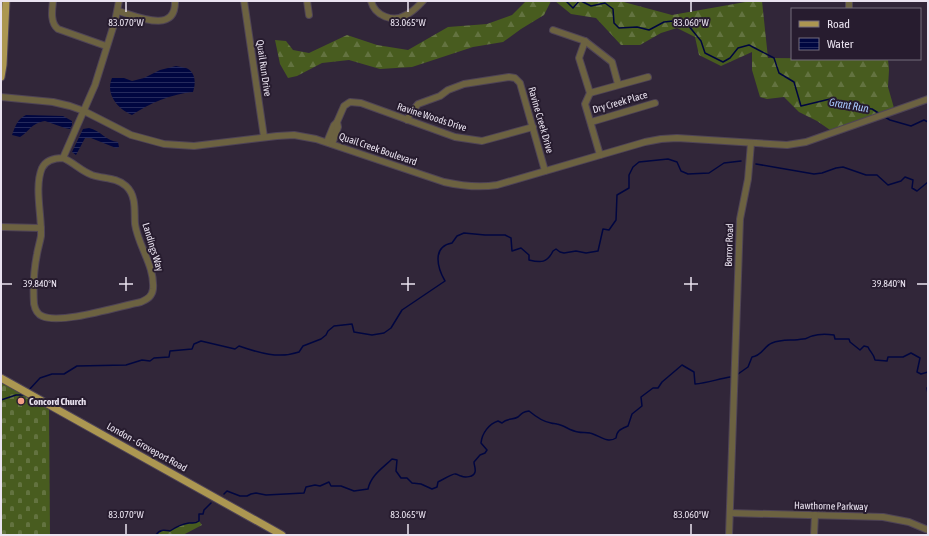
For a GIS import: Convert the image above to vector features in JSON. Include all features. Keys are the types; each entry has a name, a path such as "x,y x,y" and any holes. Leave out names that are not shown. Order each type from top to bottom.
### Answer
{"main road":[{"path":"1,78 6,1"},
{"name":"London - Groveport Road","path":"1,378 282,535"}],"street":[{"path":"52,1 52,19 58,29 106,46"},
{"path":"1,227 40,228 38,202 42,169 44,165 52,159 63,158 95,85 118,11 119,1"},
{"path":"118,11 146,19 161,21 167,19 175,12 175,1"},
{"name":"Quail Run Drive","path":"244,1 264,137"},
{"path":"308,1 309,15"},
{"path":"371,1 376,11 381,15 387,18 400,18 405,16 423,1"},
{"path":"552,30 585,41 612,62 618,84"},
{"path":"585,41 579,58 590,93 585,104 600,155"},
{"name":"Ravine Creek Drive","path":"407,120 418,104 440,96 448,90 464,84 509,77 515,78 520,83 545,171"},
{"path":"590,93 618,84 648,77"},
{"name":"Quail Creek Boulevard","path":"1,98 52,102 70,106 84,111 131,135 164,144 194,146 264,137 294,135 316,139 444,182 459,186 475,187 488,186 661,139 678,138 751,143"},
{"path":"751,143 786,144 806,142 928,99"},
{"name":"Ravine Woods Drive","path":"330,143 338,127 337,122 344,106 350,102 355,102 455,137 476,141 482,141 533,127"},
{"name":"Dry Creek Place","path":"590,122 655,103"},
{"name":"Borror Road","path":"729,535 740,219 748,180 751,143"},
{"name":"Landings Way","path":"40,228 40,242 36,256 34,299 36,310 41,316 50,319 59,319 141,302 150,297 153,288 152,278 138,237 135,225 135,205 127,186 118,180 88,173 63,158"},
{"name":"Hawthorne Parkway","path":"730,513 893,518 916,524 928,530"},
{"path":"814,535 815,515"}],"green space":[{"path":"526,1 551,1 544,15 503,42 473,47 412,67 380,69 349,60 322,63 297,76 288,78 280,64 275,40 286,41 293,50 309,53 347,35 377,45 408,50 448,27 487,24 512,15"},
{"path":"555,1 620,1 672,15 751,1 762,1 768,58 791,58 791,60 888,60 888,87 894,108 830,130 817,121 799,112 784,97 767,99 760,97 752,70 752,52 721,66 699,55 695,37 677,28 661,33 640,45 621,45 596,18 571,14"},
{"path":"1,383 19,391 49,408 50,535 1,535"},
{"path":"199,521 202,525 183,535 156,535 164,530 170,531 181,525"}],"water":[{"path":"176,66 186,68 192,72 195,82 193,92 161,100 132,115 122,109 114,100 110,90 112,78 124,78 132,81 144,78 160,70"},
{"path":"26,115 63,116 72,121 72,125 70,129 45,121 33,126 20,137 12,135 18,121"},
{"path":"89,128 110,140 118,142 119,147 116,148 91,138 85,138 76,155 72,152 83,129"}],"waterway":[{"name":"Grant Run","path":"566,1 573,8 579,1"},
{"name":"Grant Run","path":"581,1 591,6 605,3 613,9 614,23 619,28 637,27 649,30 664,22 673,21 688,25 701,41 705,53 723,62 730,58 738,48 749,45 774,58 779,73 794,82 801,106 830,99 838,105 872,109 880,114"},
{"name":"Grant Run","path":"885,117 911,126 924,120 928,122"},
{"path":"28,391 40,378 52,374 64,374 77,366 126,365 142,360 150,361 154,358 169,357 170,351 192,349 194,344 201,341 235,349 239,346 262,353 284,355 299,352 303,346 321,339 334,326 352,324 354,332 372,335 384,333 391,328 402,310 445,281 440,271 438,259 439,254 441,249 445,245 452,243 457,236 464,233 505,235 511,238 512,251 521,248 529,255 529,260 537,262 546,260 556,249 564,253 576,251 586,253 598,251 603,229 609,230 616,220 617,195 629,188 629,175 633,167 639,162 668,159 677,162 681,171 688,174 709,173 724,163 741,161"},
{"path":"756,164 814,174 843,167 866,175 877,175 888,185 901,181 905,177 913,180 912,188 917,191 928,182"},
{"path":"738,374 748,367 752,357 761,353 769,344 780,341 804,339 814,335 823,334 834,335 835,339 849,339 850,342 860,350 864,346 868,347 875,360 887,361 888,357 903,357 911,353 920,358 917,372 921,374 928,372"},
{"path":"224,494 227,491 240,496 247,496 256,493 266,495 304,493 306,487 315,485 320,486 329,482 331,486 341,486 354,491 368,489 375,476 392,459 397,460 396,471 401,478 407,478 412,483 421,484 432,489 437,487 438,482 454,474 463,477 474,474 474,462 487,450 481,443 484,432 495,422 498,421 502,423 529,411 548,422 575,431 590,433 606,440 613,440 616,438 617,433 620,430 628,426 632,414 642,406 641,397 653,388 658,388 662,382 682,365 694,372 695,384 730,377"},
{"path":"928,387 928,394"},
{"path":"1,400 16,395 26,394"},
{"path":"156,535 164,530 170,531 184,524 198,522 199,514 203,514 204,510 211,503"}],"place":[{"name":"Concord Church","path":"21,401"}]}
